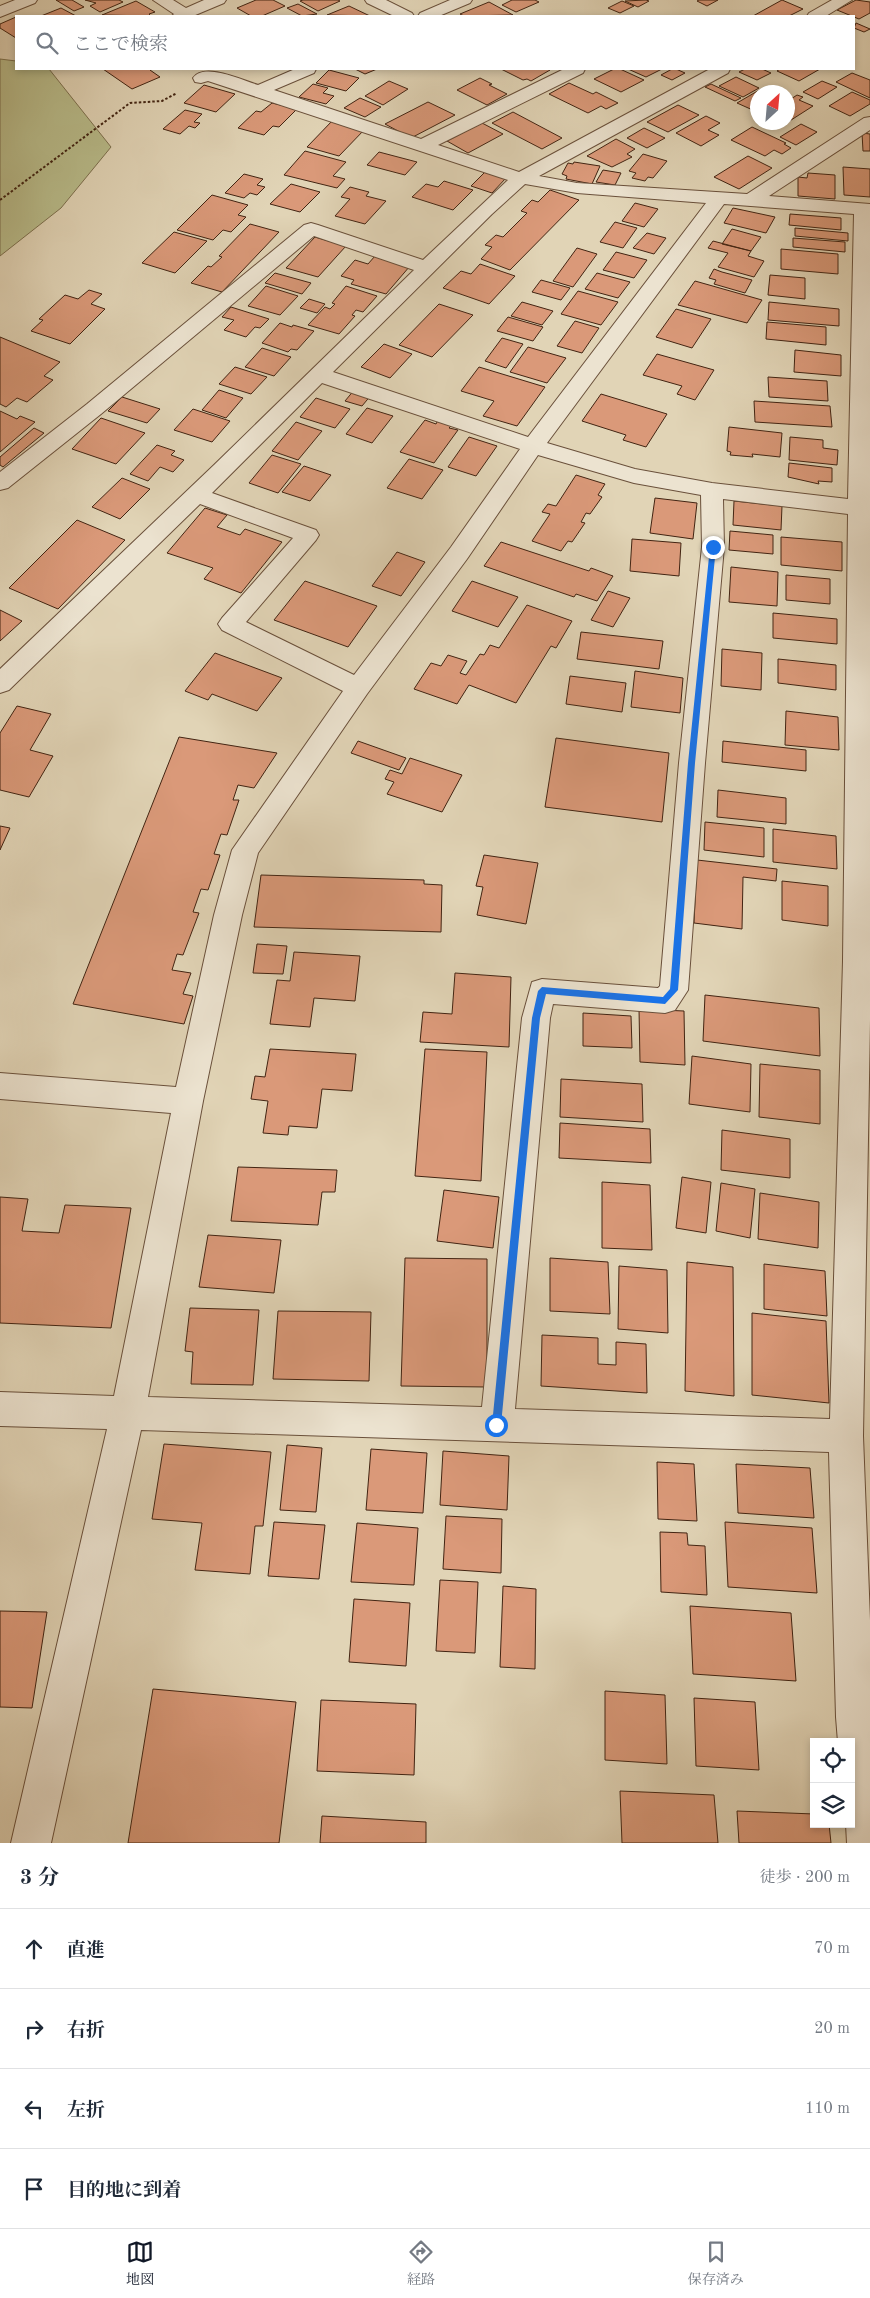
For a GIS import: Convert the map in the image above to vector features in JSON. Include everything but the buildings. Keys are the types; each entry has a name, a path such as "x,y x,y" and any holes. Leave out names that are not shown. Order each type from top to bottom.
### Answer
{"street":[{"path":"0,12 29,0"},
{"path":"161,0 183,15 218,0"},
{"path":"373,0 404,15"},
{"path":"428,15 464,0"},
{"path":"817,15 844,0"},
{"path":"259,91 306,70"},
{"path":"423,146 575,70"},
{"path":"0,684 196,495 485,210 521,178 720,70"},
{"path":"201,78 207,76 259,91 521,178 578,188 867,210 858,961 846,1436 855,1717 867,1843"},
{"path":"751,200 870,122"},
{"path":"31,1843 128,1412 188,1101 228,915 246,850 358,688 459,552 532,446 719,198"},
{"path":"0,483 94,409 311,229 428,268"},
{"path":"317,374 532,446 634,476 712,490 864,508"},
{"path":"496,1425 536,1018 542,991 665,1001 674,990 692,763 713,547 712,490"},
{"path":"196,495 308,535 230,624 358,688"},
{"path":"0,1086 188,1101"},
{"path":"0,1409 846,1436"}],"path":[{"path":"0,200 130,103 162,102 201,78"}],"green space":[{"path":"0,59 15,61 15,70 50,70 111,147 61,208 0,256"}],"route":[{"path":"496,1425 536,1018 542,991 665,1001 674,990 692,763 713,547"}]}
